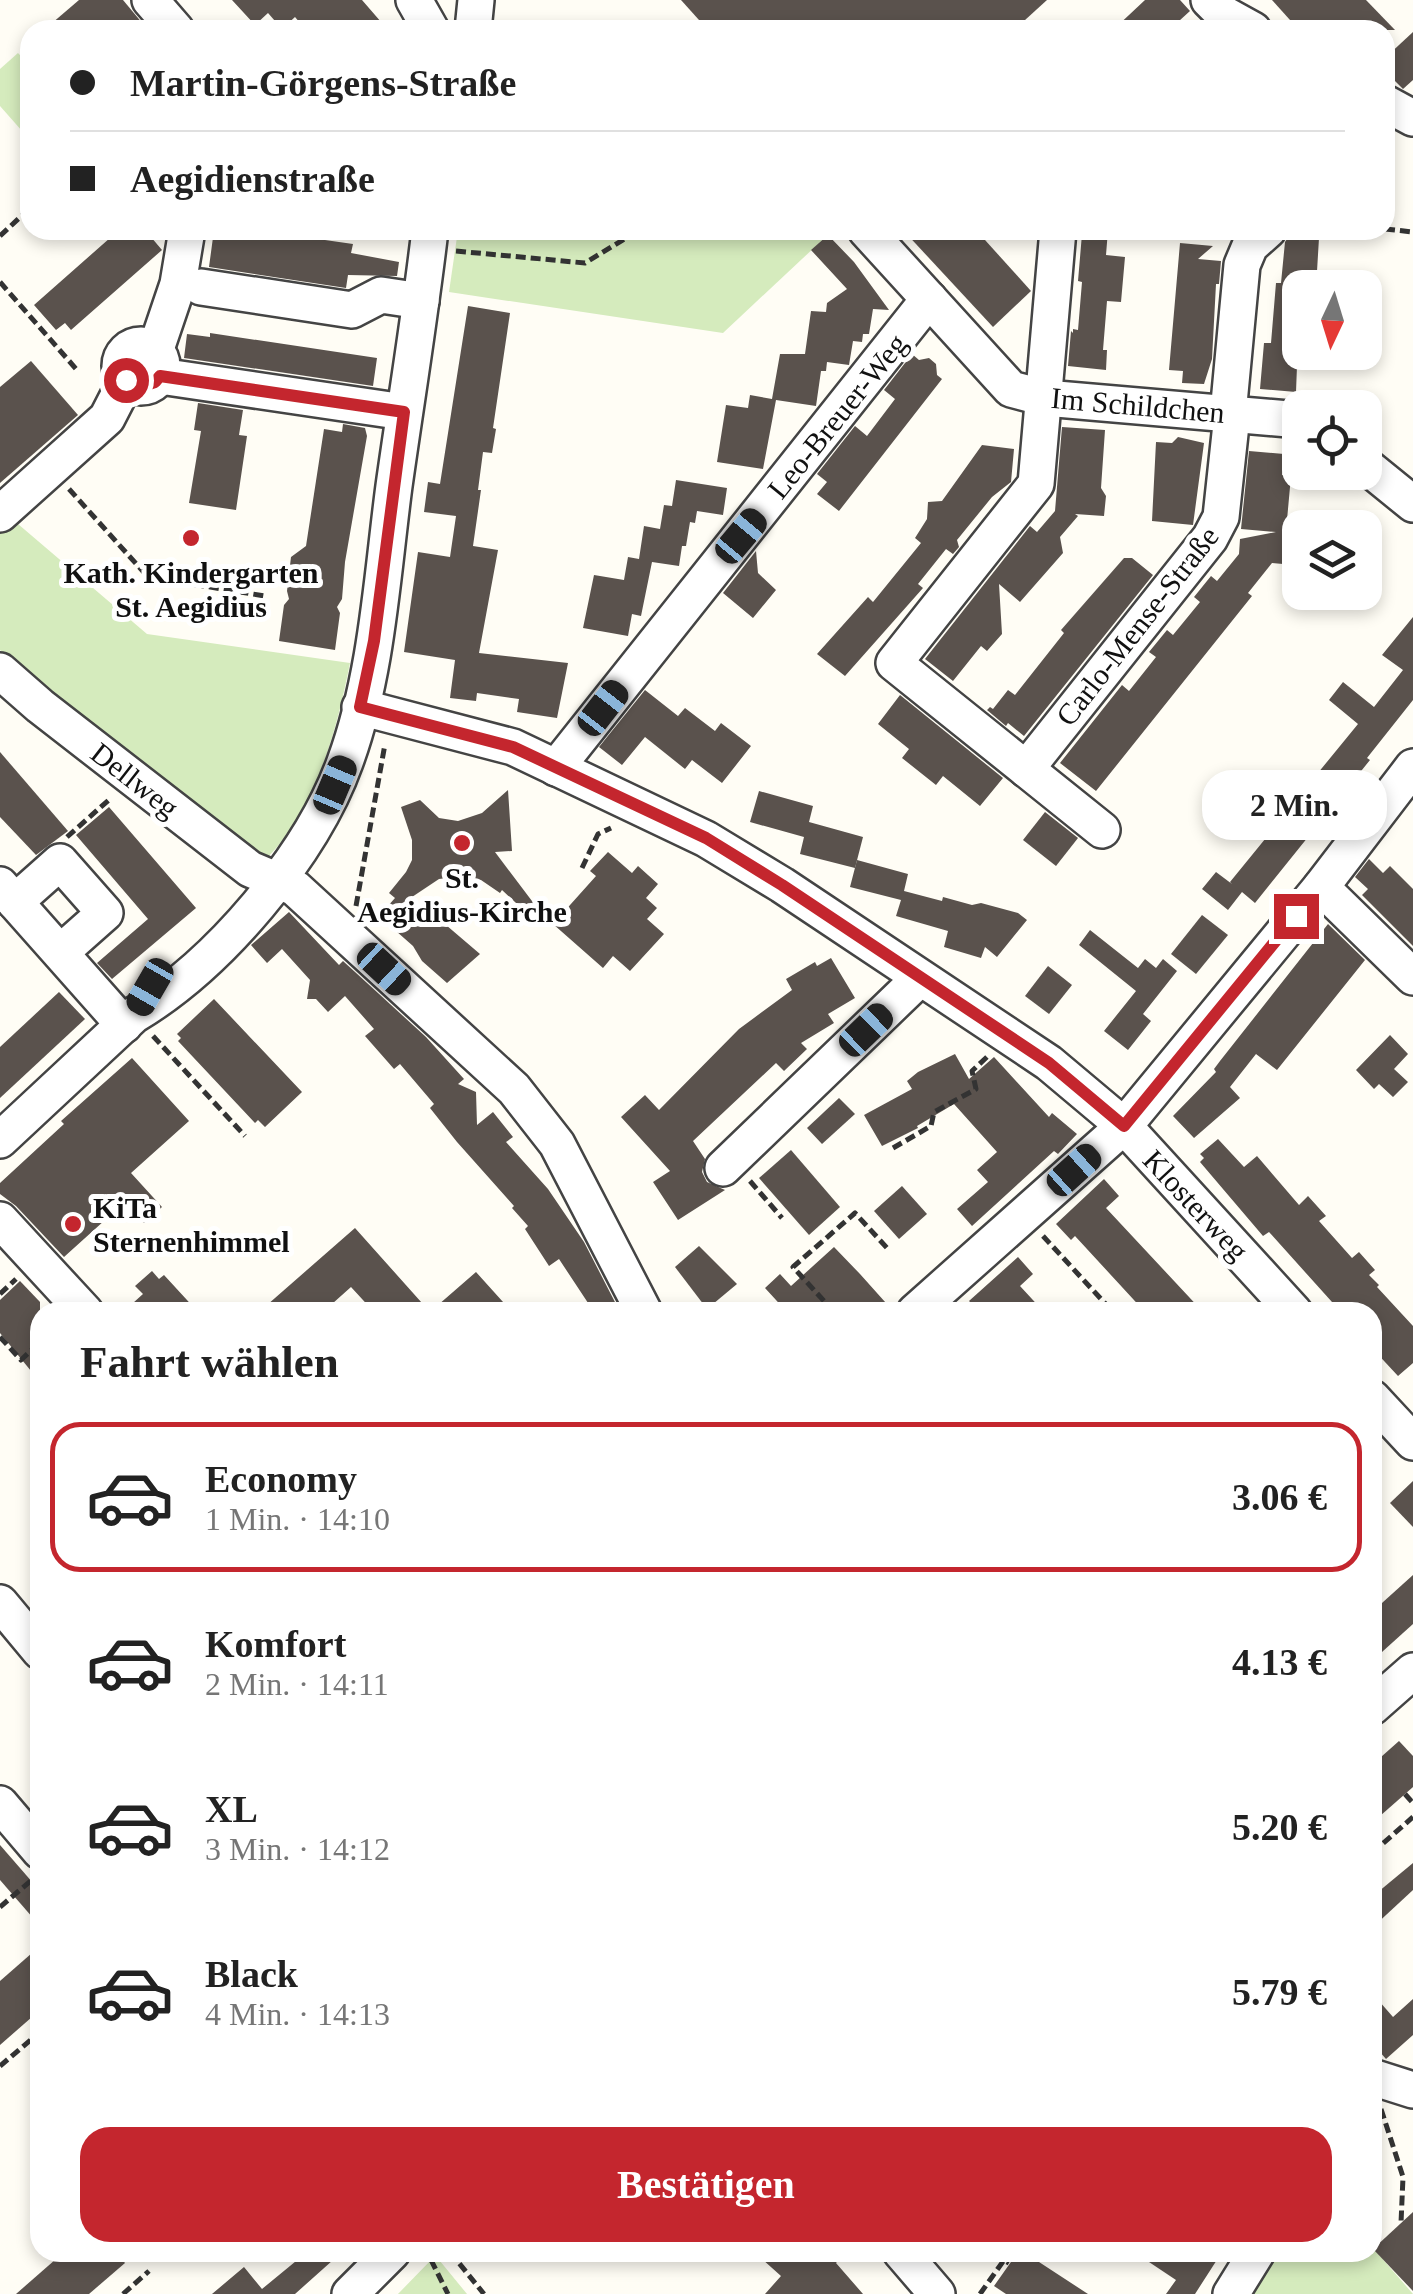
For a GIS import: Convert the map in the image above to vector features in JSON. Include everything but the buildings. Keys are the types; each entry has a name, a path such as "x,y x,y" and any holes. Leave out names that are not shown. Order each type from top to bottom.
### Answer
{"street":[{"path":"150,0 167,20"},
{"path":"0,514 107,418 147,369 178,284 185,240"},
{"path":"0,1140 129,1020 158,1001 236,929 267,892 325,808 345,762 376,711 374,641 429,240"},
{"name":"Im Schildchen","path":"875,240 1011,389 1045,398 1282,418"},
{"path":"1057,240 1036,484 894,663 1102,830"},
{"name":"Carlo-Mense-Straße","path":"1026,769 1210,538 1221,517 1242,265 1257,240"},
{"path":"201,287 352,310 381,295 420,301"},
{"name":"Leo-Breuer-Weg","path":"556,768 930,299"},
{"path":"147,369 404,412"},
{"path":"1382,479 1413,504"},
{"name":"Dellweg","path":"0,671 250,869 267,892 294,888 514,1089 558,1144 639,1302"},
{"name":"Klosterweg","path":"376,711 513,747 706,838 748,864 1049,1063 1124,1126 1285,1302"},
{"path":"926,1302 1124,1126 1413,767"},
{"path":"60,952 104,913 60,862 8,894 60,952 129,1020"},
{"path":"1320,887 1413,977"},
{"path":"727,1164 920,978"},
{"path":"0,1220 76,1302"},
{"path":"1382,1409 1413,1442"},
{"path":"0,1603 30,1639"},
{"path":"1382,1699 1411,1677"},
{"path":"0,1804 30,1839"},
{"path":"1382,2091 1413,2090"},
{"path":"350,2294 380,2262"},
{"path":"909,2262 936,2294"}],"path":[{"path":"0,236 20,217"},
{"path":"436,240 585,263 623,240"},
{"path":"0,282 78,370"},
{"path":"51,470 148,577 265,596"},
{"path":"352,938 376,711"},
{"path":"60,862 65,838 132,779"},
{"path":"582,868 598,834 613,827 628,800"},
{"path":"129,1020 245,1136"},
{"path":"893,1148 931,1126 934,1112 976,1089 972,1071 1004,1033"},
{"path":"727,1164 782,1218"},
{"path":"825,1302 794,1267 855,1213 888,1250"},
{"path":"1024,1215 1104,1302"},
{"path":"0,1337 21,1360 30,1351"},
{"path":"1405,1794 1413,1803"},
{"path":"1382,1843 1413,1816"},
{"path":"0,1908 30,1882"},
{"path":"0,2066 30,2040"},
{"path":"1382,2110 1403,2177 1401,2223"},
{"path":"431,2262 448,2294"},
{"path":"458,2262 484,2294"},
{"path":"980,2294 1003,2262"},
{"path":"123,2294 149,2272"}],"green space":[{"path":"20,55 20,129 0,106 0,69"},
{"path":"457,240 822,240 723,333 449,292"},
{"path":"11,518 147,634 350,663 323,766 300,814 269,856 263,859 81,721 0,650 0,527"},
{"path":"1382,2258 1413,2294 1250,2294 1271,2262 1382,2262"},
{"path":"429,2262 441,2262 467,2294 398,2294"}],"place":[{"name":"Kath. Kindergarten St. Aegidius","path":"191,538"},
{"name":"St. Aegidius-Kirche","path":"462,843"},
{"name":"KiTa Sternenhimmel","path":"73,1224"}],"route":[{"path":"126,380 140,387 160,376 404,412 374,641 360,707 513,747 706,838 1049,1063 1124,1126 1296,916"}]}
